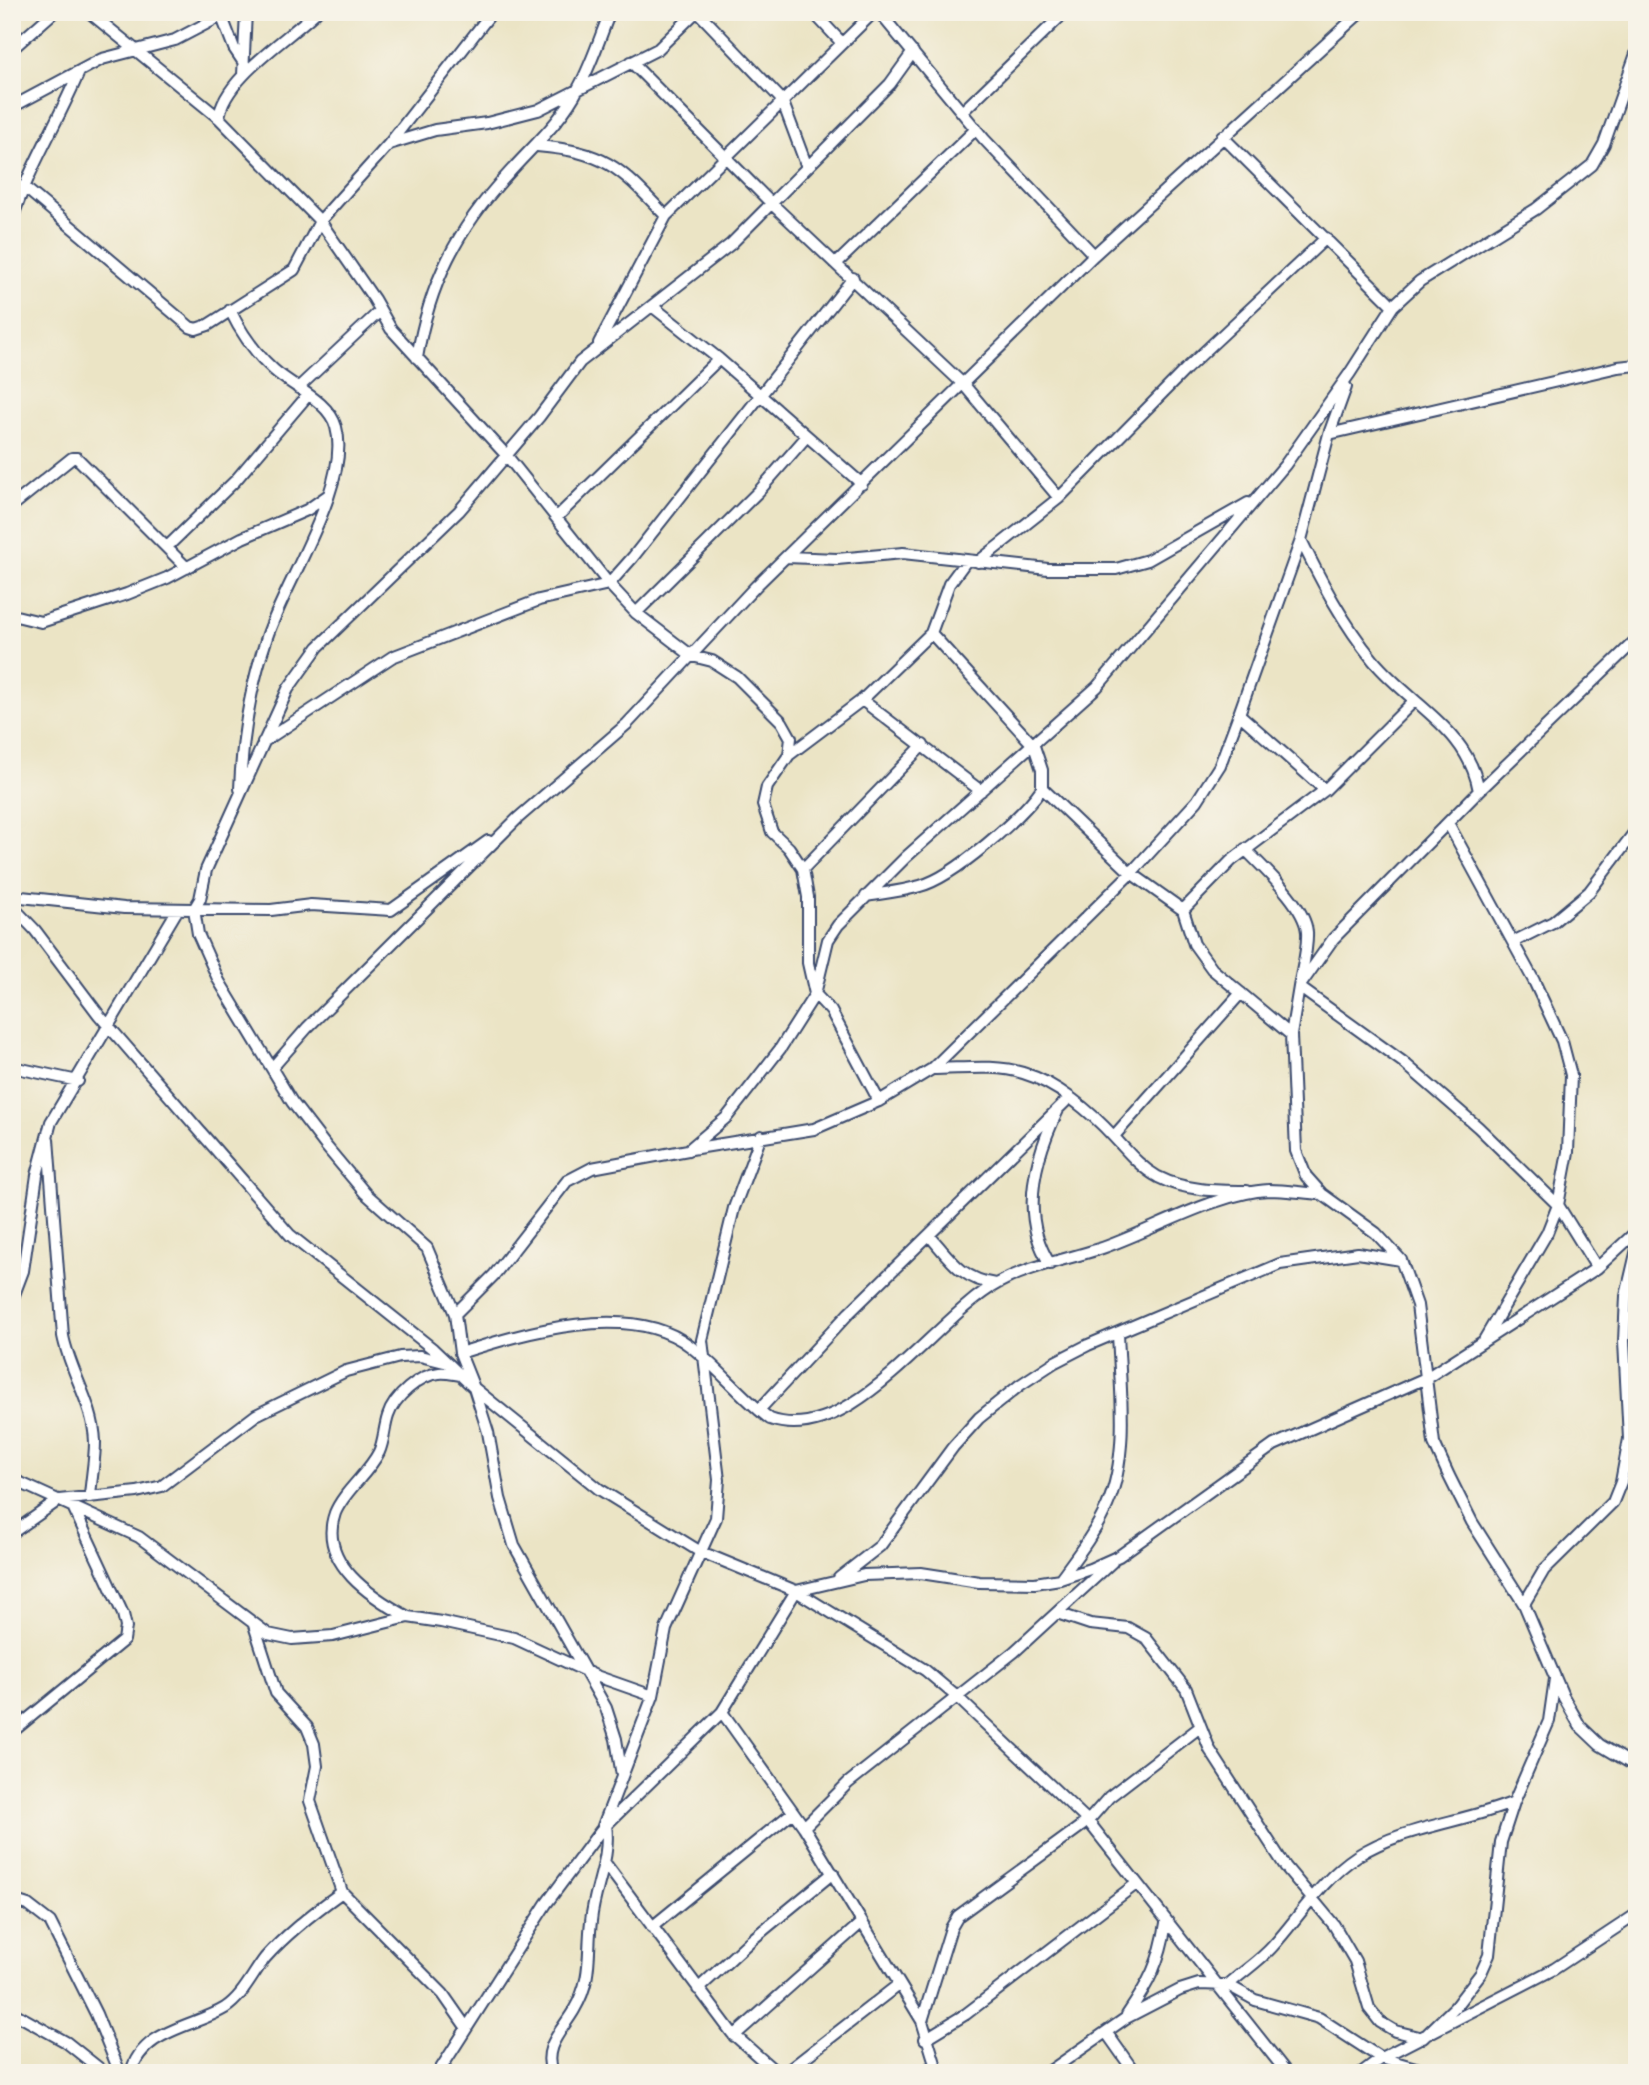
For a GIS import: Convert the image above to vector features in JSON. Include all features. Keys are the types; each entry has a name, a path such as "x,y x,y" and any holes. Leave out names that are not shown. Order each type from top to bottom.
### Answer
{"street":[{"path":"12,49 54,12"},
{"path":"89,12 219,118 320,222 391,329 507,456 558,516 609,584 636,613 692,656 712,661 737,677 772,710 791,738 789,755"},
{"path":"243,69 246,12"},
{"path":"219,118 224,96 243,69 316,12"},
{"path":"23,186 190,327 196,329 208,325 294,270 320,222 389,144 492,12"},
{"path":"417,358 422,328 453,245 485,200 537,146 579,87 610,12"},
{"path":"389,144 435,130 521,116 657,49 697,12 782,100 807,167"},
{"path":"813,12 841,42"},
{"path":"598,346 666,216 874,12"},
{"path":"879,12 976,129 1094,255"},
{"path":"962,112 1065,12"},
{"path":"272,1068 307,1028 518,818 627,724 756,586 1094,255 1361,12"},
{"path":"12,107 102,59 176,40 220,14 243,69"},
{"path":"688,1150 727,1116 753,1087 815,994 828,940 866,896 1097,687 1285,465 1393,306 1420,281 1536,209 1592,165 1604,144 1611,116 1637,51"},
{"path":"622,1776 617,1739 606,1708 514,1545 500,1498 488,1432 460,1353 455,1314 427,1248 365,1193 292,1102 219,981 198,934 194,909 200,899 206,870 261,744 288,689 318,647 425,546 507,456 567,377 598,346 731,244 890,84 913,52"},
{"path":"631,62 771,203 964,385 1059,498"},
{"path":"12,220 23,186 58,122 79,72"},
{"path":"837,263 976,129"},
{"path":"1222,136 1393,306"},
{"path":"537,146 602,158 618,168 666,216"},
{"path":"978,562 1059,498 1186,369 1326,238"},
{"path":"261,744 392,657 539,600 609,584 853,278"},
{"path":"652,306 719,359 862,484"},
{"path":"230,310 246,340 271,367 331,415 336,427 338,448 318,523 267,636 248,702 242,740 239,798"},
{"path":"298,388 380,311"},
{"path":"558,516 719,359"},
{"path":"1329,434 1499,393 1637,365"},
{"path":"455,1314 494,1275 567,1181 579,1172 761,1136 814,1129 879,1101 932,1069 1131,873 1196,801 1220,765 1301,540 1329,434 1350,373"},
{"path":"167,547 235,481 308,395"},
{"path":"636,613 759,491 807,436"},
{"path":"12,506 72,458 77,458 187,568"},
{"path":"12,615 41,622 147,586 242,538 307,510 327,496"},
{"path":"787,558 837,559 903,553 1048,569 1115,569 1148,560 1256,498"},
{"path":"1301,540 1342,620 1375,662 1464,748 1475,768 1479,791"},
{"path":"879,1101 831,1011 815,994 808,963 808,897 803,869 789,848 772,832 763,805 767,788 789,755 862,700 931,633 949,584 966,561"},
{"path":"866,896 921,886 934,880 988,842 1042,788 1042,770 1034,746 931,633"},
{"path":"1299,987 1333,939 1479,791 1637,639"},
{"path":"862,700 981,791"},
{"path":"1183,910 1245,849 1325,789 1414,701"},
{"path":"1239,714 1325,789"},
{"path":"803,869 923,745"},
{"path":"1042,788 1131,873 1183,910 1202,958 1291,1034"},
{"path":"12,896 124,908 271,910 311,905 391,910 518,818"},
{"path":"1448,823 1515,942 1562,1041 1571,1076 1568,1152 1558,1205 1547,1233 1482,1342"},
{"path":"1515,942 1553,922 1589,892 1637,829"},
{"path":"1245,849 1287,894 1303,917 1307,930 1291,1034 1296,1150 1306,1176 1322,1194 1376,1233 1401,1260 1417,1305 1428,1377 1434,1443 1472,1522 1524,1604 1563,1696 1580,1726 1600,1745 1636,1764"},
{"path":"12,906 35,930 107,1024 290,1235 600,1489 699,1551 796,1591 925,1670 1088,1821 1166,1923 1223,1985 1287,2073"},
{"path":"12,1300 23,1271 37,1175 48,1132 107,1024 178,909"},
{"path":"1299,987 1403,1062 1478,1126 1558,1205 1597,1268"},
{"path":"1114,1136 1241,993"},
{"path":"12,1067 78,1081"},
{"path":"932,1069 1003,1068 1024,1073 1062,1097 1114,1136 1135,1160 1157,1177 1188,1188 1322,1194"},
{"path":"759,1410 1062,1097"},
{"path":"1050,1264 1036,1229 1033,1179 1062,1097"},
{"path":"48,1132 63,1336 67,1359 89,1412 95,1441 90,1497"},
{"path":"552,2073 548,2056 551,2046 575,2009 591,1966 591,1922 605,1863 604,1828 653,1696 666,1629 716,1518 720,1499 712,1410 703,1357 705,1324 734,1208 761,1136"},
{"path":"460,1353 537,1329 577,1324 648,1328 670,1335 703,1357 759,1410 786,1424 804,1422 847,1404 873,1389 995,1284 1016,1273 1100,1249 1203,1207 1267,1190"},
{"path":"804,1826 848,1783 957,1697 1119,1556 1274,1445 1428,1377 1597,1268 1637,1231"},
{"path":"929,1235 962,1272 975,1281 995,1284"},
{"path":"1524,1604 1544,1570 1613,1502 1621,1482 1629,1439 1624,1341 1626,1296 1637,1249"},
{"path":"834,1582 880,1546 958,1440 979,1418 1020,1385 1055,1362 1280,1264 1357,1254 1401,1260"},
{"path":"1626,1296 1637,1312"},
{"path":"1060,1579 1089,1539 1108,1504 1121,1428 1118,1333"},
{"path":"12,1533 60,1500 162,1486 256,1415 346,1371 400,1357 420,1356 447,1362"},
{"path":"460,1375 439,1373 426,1377 396,1401 390,1410 378,1455 336,1511 332,1529 336,1549 348,1573 362,1589 408,1617 514,1638 582,1669 653,1696"},
{"path":"12,1479 139,1537 220,1595 268,1634 292,1639 333,1636 408,1617"},
{"path":"12,1732 124,1640 124,1614 74,1509"},
{"path":"438,2073 546,1904 604,1828 722,1712 796,1591 864,1576 921,1573 979,1582 1035,1583 1060,1579 1119,1556"},
{"path":"1056,1613 1090,1624 1128,1628 1146,1638 1186,1689 1210,1750 1285,1866 1334,1925 1355,1961 1369,2008 1380,2022 1395,2031 1423,2038"},
{"path":"254,1625 276,1693 307,1727 314,1744 317,1766 310,1801 342,1892 443,1994 466,2027"},
{"path":"1423,2038 1455,2007 1481,1973 1489,1955 1495,1875 1501,1842 1514,1802 1549,1721 1555,1675"},
{"path":"722,1712 804,1826 860,1923 922,2021 925,2039 937,2068 923,2073"},
{"path":"922,2021 953,1922 1088,1821 1109,1797 1200,1727"},
{"path":"1223,1985 1271,1948 1311,1897 1355,1857 1385,1841 1486,1813 1514,1802"},
{"path":"652,1927 793,1812"},
{"path":"605,1863 734,2036 777,2073"},
{"path":"698,1989 749,1942 833,1873"},
{"path":"925,2039 966,2014 1136,1884"},
{"path":"131,2073 138,2057 159,2038 182,2024 225,2007 244,1990 264,1960 290,1932 342,1892"},
{"path":"12,1900 28,1905 50,1922 96,2014 120,2073"},
{"path":"1361,2073 1381,2058 1554,1969 1637,1914"},
{"path":"734,2036 860,1923"},
{"path":"1126,2018 1150,1982 1162,1949 1166,1923"},
{"path":"1046,2073 1126,2018 1180,1990 1199,1984 1223,1985 1255,2000 1319,2018 1381,2058 1433,2073"},
{"path":"785,2073 898,1985"},
{"path":"12,2012 66,2042 104,2073"},
{"path":"1106,2032 1135,2073"},
{"path":"1629,2073 1637,2067"}]}
